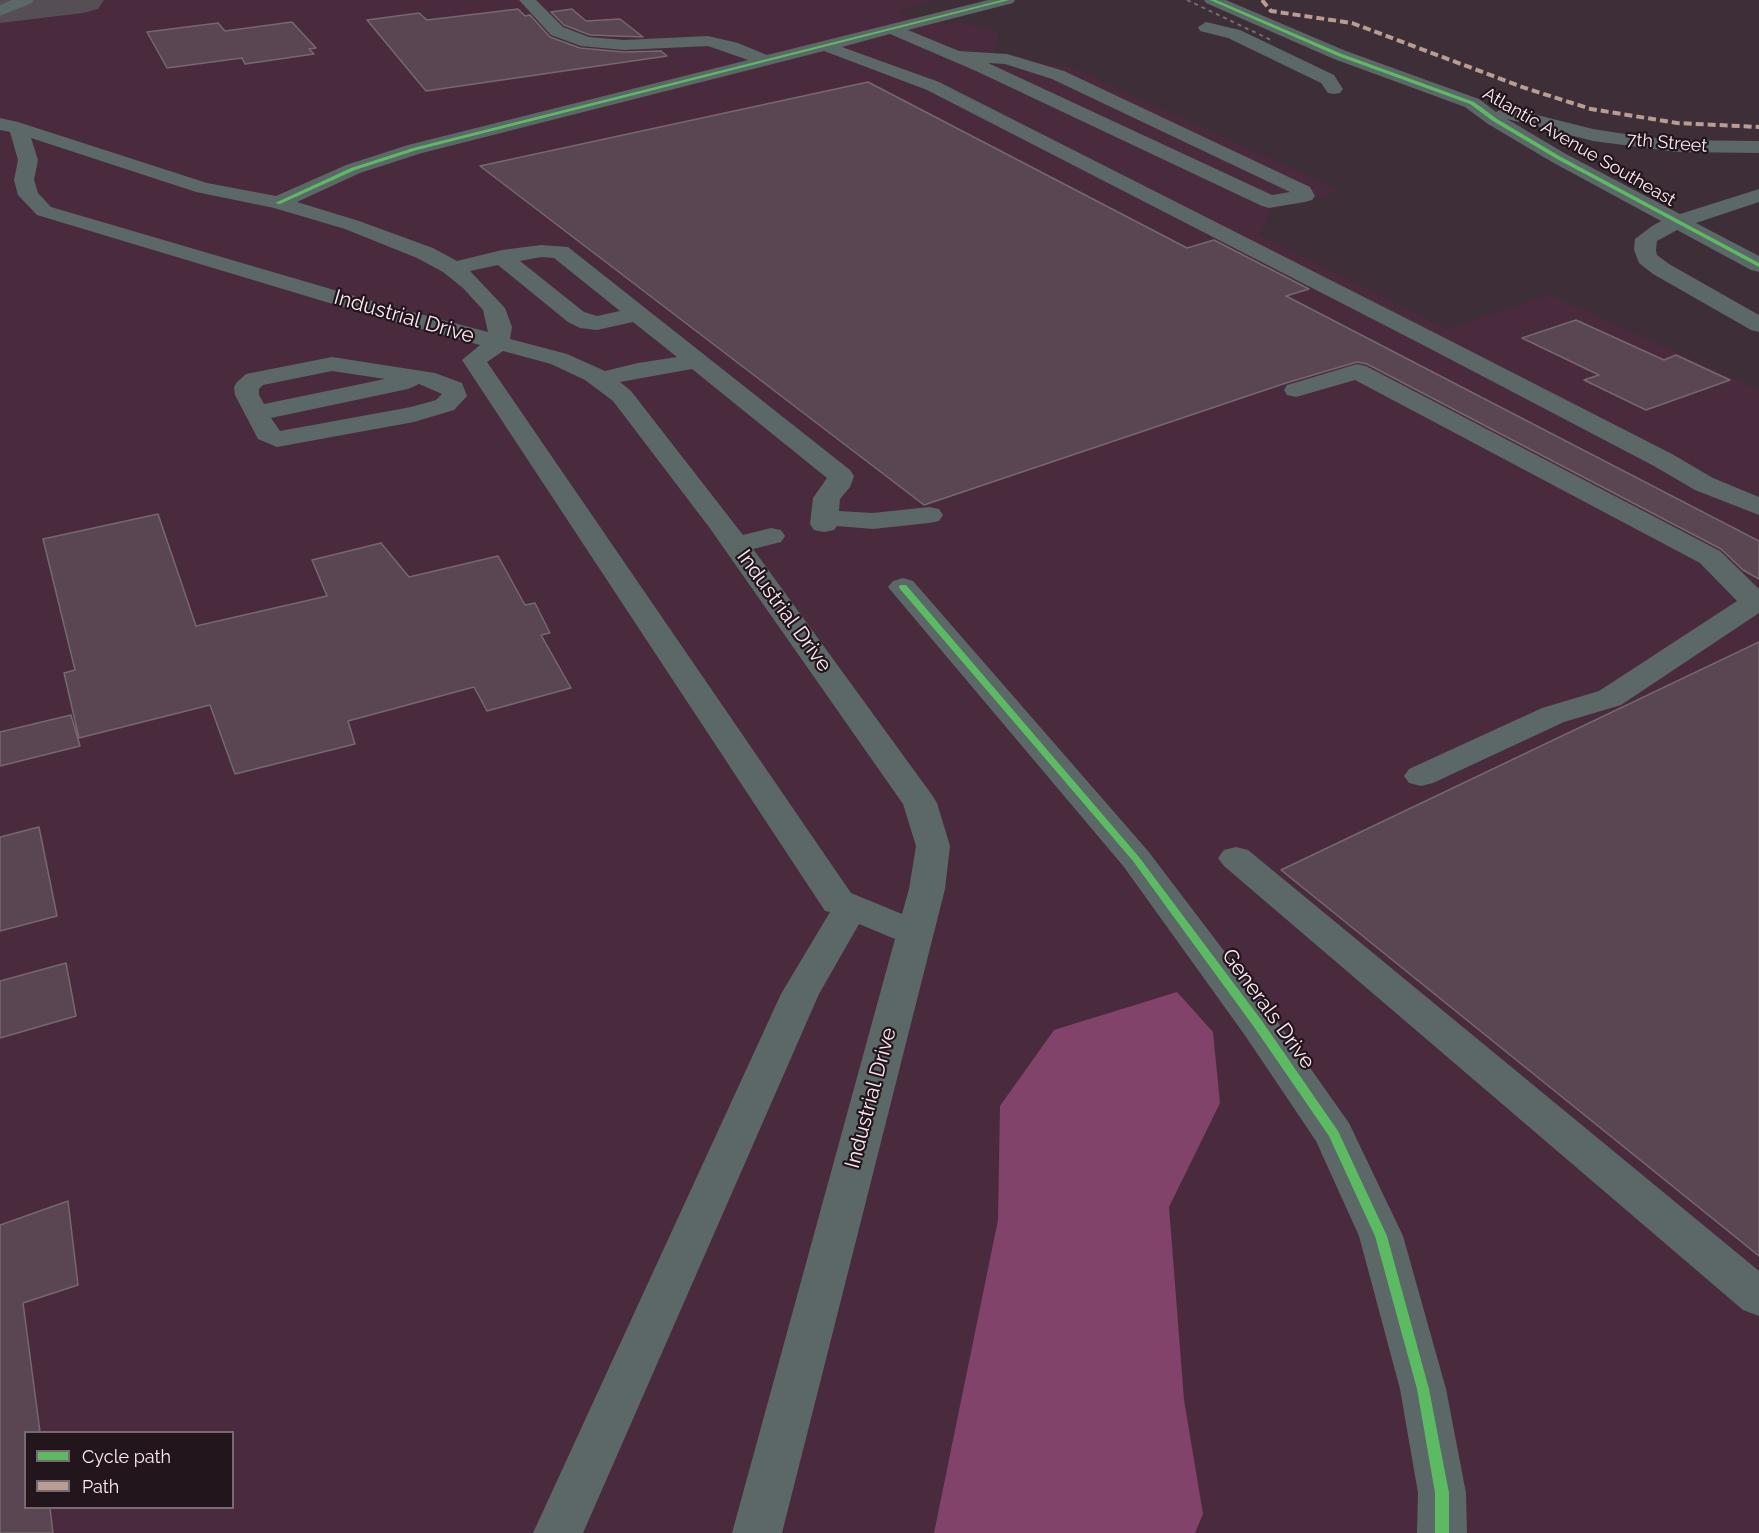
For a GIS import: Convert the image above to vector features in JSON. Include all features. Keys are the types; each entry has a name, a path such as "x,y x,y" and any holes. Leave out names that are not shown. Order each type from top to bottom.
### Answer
{"street":[{"path":"1,10 26,0"},
{"path":"527,0 557,31 587,42 624,45 708,41 732,47 766,61"},
{"name":"Atlantic Avenue Southeast","path":"1212,0 1340,55 1472,103 1495,120 1559,158 1759,265"},
{"path":"278,203 353,169 394,155 975,8 1011,5"},
{"path":"1206,27 1234,34 1328,79 1334,89 1311,84"},
{"path":"892,29 957,56 1269,202 1281,202 1305,196 1303,191 1058,75 1007,59 957,56"},
{"path":"825,46 933,86 1434,341 1663,460 1704,484 1759,507"},
{"name":"7th Street","path":"1472,103 1545,124 1638,142 1676,146 1759,147"},
{"path":"9,126 203,188 278,203 396,241 453,269 471,283 494,308 500,327 486,352 426,378 257,413"},
{"name":"Industrial Drive","path":"9,126 25,145 28,160 24,180 28,195 44,212 486,352 559,359 601,380 622,396 736,545 805,638 920,803 933,846 927,889 757,1533"},
{"path":"1759,195 1677,222 1646,239 1647,258 1661,269 1759,325"},
{"path":"453,269 502,257 541,251 560,252 841,476 837,487 827,498 833,522 873,521 929,515"},
{"path":"502,257 576,317 588,323 637,314"},
{"path":"486,352 838,902 915,933"},
{"path":"601,380 638,370 698,361"},
{"path":"332,364 426,378 453,388 455,396 445,405 414,414 277,439 267,434 257,413 247,395 246,387 255,379 332,364"},
{"path":"1296,390 1357,371 1710,557 1755,602 1610,698 1553,716 1421,776"},
{"path":"736,545 771,536"},
{"name":"Generals Drive","path":"903,587 1136,859 1258,1024 1334,1134 1381,1236 1423,1389 1442,1493 1442,1533"},
{"path":"1236,858 1759,1297"},
{"path":"558,1533 800,994 850,907"}],"shaded area":[{"path":"0,0 937,0 898,11 924,21 933,20 948,25 959,22 999,32 994,54 1003,53 1080,71 1340,191 1271,210 1260,235 1447,329 1551,295 1759,390 1759,1533 0,1533"},
{"path":"1177,992 1213,1032 1220,1103 1169,1207 1184,1400 1203,1514 1195,1533 934,1533 998,1220 1000,1106 1054,1030"}],"building":[{"path":"518,9 525,16 530,15 550,37 580,48 624,52 661,51 667,56 426,91 367,20 419,13 427,20"},
{"path":"572,9 586,21 620,19 643,37 590,35 564,25 551,12"},
{"path":"292,22 316,48 309,49 314,54 245,64 242,58 167,68 147,32 218,23 225,31"},
{"path":"868,82 1187,248 1214,240 1309,289 1286,296 1759,541 1759,579 1743,570 1721,549 1367,364 1357,362 1286,383 924,505 480,166"},
{"path":"1576,320 1664,360 1676,355 1730,380 1646,410 1584,380 1599,375 1522,338"},
{"path":"158,514 196,626 327,596 312,560 381,543 409,577 498,556 525,605 535,603 550,633 541,635 571,688 487,711 474,687 348,721 355,744 235,774 210,705 79,738 64,673 75,670 43,539"},
{"path":"1759,642 1759,1256 1281,870"},
{"path":"71,715 80,746 0,766 0,732"},
{"path":"39,827 57,916 0,931 0,837"},
{"path":"66,963 76,1016 0,1038 0,981"},
{"path":"68,1201 78,1285 23,1303 40,1431 24,1431 24,1509 50,1509 53,1533 0,1533 0,1225"}],"taxiway":[{"path":"0,10 83,0"}],"railway":[{"path":"1187,0 1273,41"}],"marked path":[{"path":"1262,0 1271,11 1352,23 1525,88 1591,109 1677,123 1759,127"}],"cycle path":[{"path":"278,203 353,169 415,149 1007,0"},
{"path":"1212,0 1340,55 1472,103 1495,120 1559,158 1759,265"},
{"path":"903,587 1136,859 1258,1024 1334,1134 1381,1236 1423,1389 1442,1493 1442,1533"}]}
